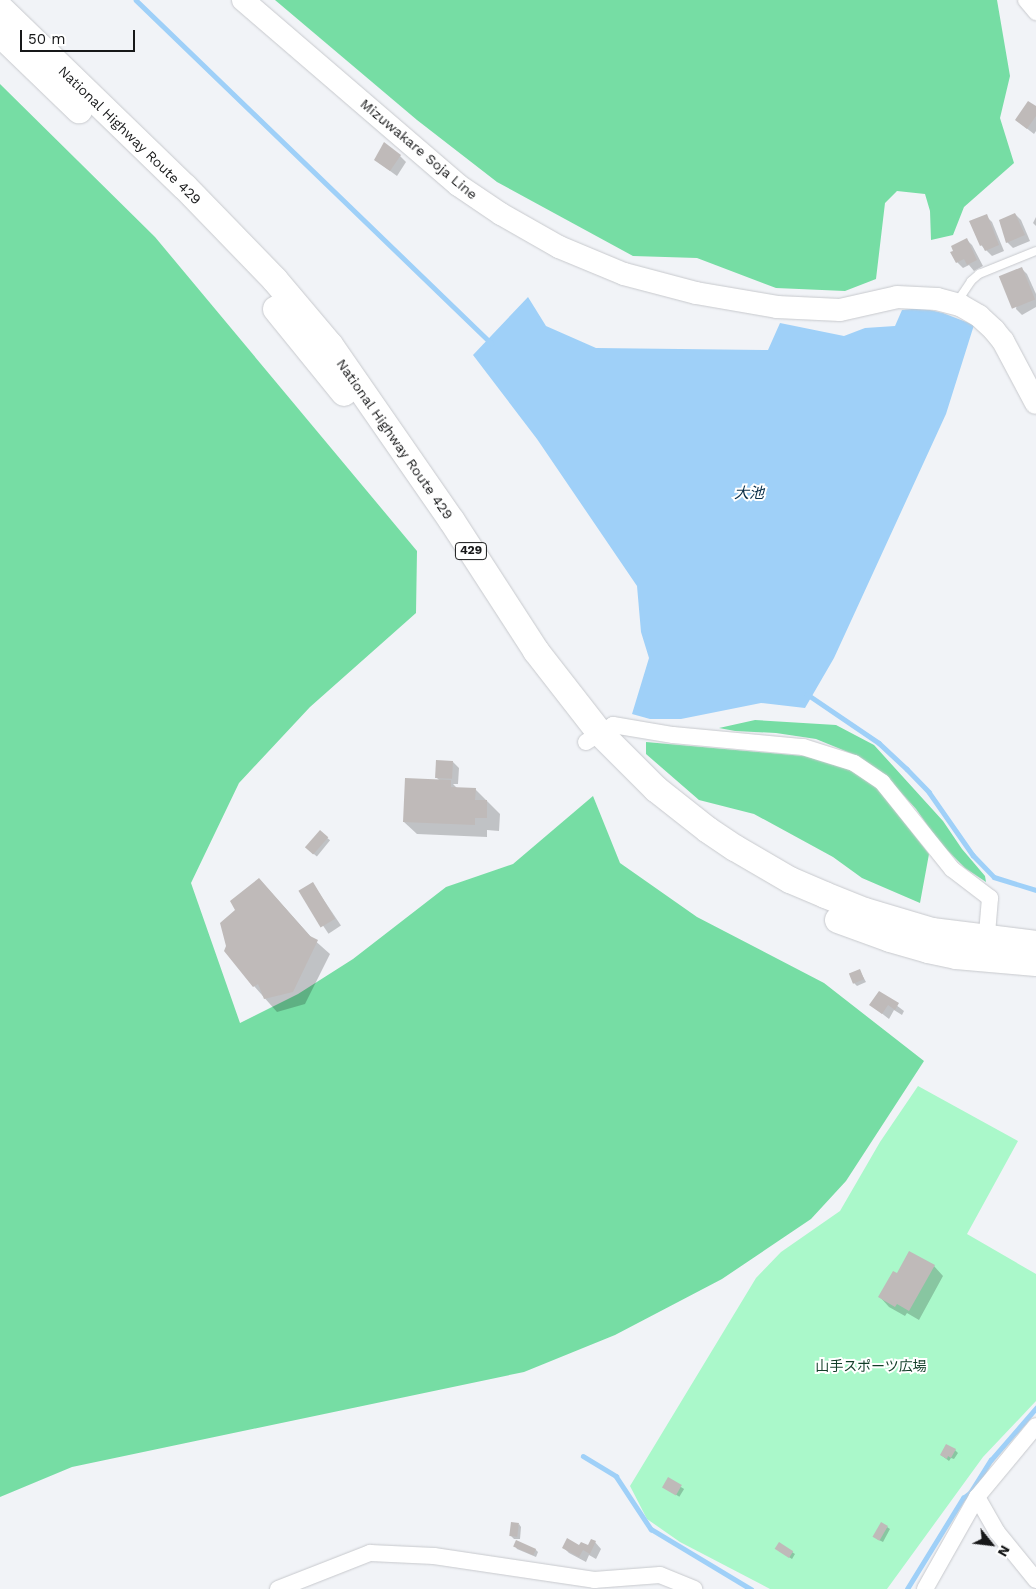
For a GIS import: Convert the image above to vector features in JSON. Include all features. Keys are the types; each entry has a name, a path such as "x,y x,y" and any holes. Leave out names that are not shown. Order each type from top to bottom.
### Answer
{"highway":[{"name":"National Highway Route 429","path":"0,8 185,187 274,280 330,345 452,521 620,779 667,822 752,879 819,912 890,939 956,956 986,949 1036,944"},
{"name":"National Highway Route 429","path":"0,34 173,200 267,298 359,411 512,646 564,718 592,737"},
{"name":"National Highway Route 429","path":"986,949 1036,963"}],"main road":[{"name":"Mizuwakare Soja Line","path":"242,0 458,185 500,214 559,247 633,276 696,293 777,307 840,310 897,297 937,299 956,304 979,316 1003,341 1036,403"}],"street":[{"path":"1026,0 1036,12"},
{"path":"592,737 614,724 673,735 803,747 854,764 882,782 952,869 990,898 986,949"},
{"path":"924,1589 977,1497 1036,1426"},
{"path":"977,1497 997,1532 1036,1580"},
{"path":"278,1589 370,1553 434,1556 594,1580 660,1575 694,1589"}],"lane":[{"path":"956,304 971,281 979,274 1036,251"}],"green space":[{"path":"275,0 997,0 1010,76 1000,118 1014,163 964,207 953,235 931,240 930,211 925,194 897,191 885,203 876,279 845,291 776,288 697,258 633,256 497,182 417,120"},
{"path":"0,84 155,237 417,551 416,613 310,707 239,783 191,883 240,1023 298,994 353,959 446,887 513,864 593,796 620,863 697,917 824,983 924,1061 846,1181 811,1219 722,1279 615,1335 524,1372 72,1467 0,1497"},
{"path":"755,720 836,725 874,745 943,821 962,849 985,876 986,882 965,868 940,843 916,809 885,775 855,755 816,739 719,728"},
{"path":"646,742 815,757 849,769 877,788 929,854 920,903 862,878 833,857 754,814 699,800 646,754"},
{"name":"山手スポーツ広場","path":"918,1086 1018,1141 967,1234 1036,1274 1036,1401 983,1457 887,1589 770,1589 680,1542 647,1519 630,1486 756,1278 781,1252 840,1211 880,1142"}],"water":[{"name":"大池","path":"528,297 546,326 596,348 768,350 780,323 844,336 865,328 895,326 902,310 921,308 943,313 974,325 946,414 834,658 805,708 761,703 681,719 650,719 632,714 649,658 641,632 637,586 537,439 473,355"}],"building":[{"path":"1028,101 1036,106 1036,116 1027,129 1015,120"},
{"path":"384,142 401,155 390,171 374,160"},
{"path":"1015,213 1025,235 1006,243 999,220"},
{"path":"987,214 999,245 985,251 982,245 980,246 969,221"},
{"path":"967,238 977,260 967,265 964,259 956,263 950,252 953,251 951,246"},
{"path":"1022,267 1035,299 1012,309 999,276"},
{"path":"436,760 453,761 452,779 435,778"},
{"path":"405,778 451,780 451,787 476,788 475,800 487,800 487,818 475,818 475,825 403,822"},
{"path":"320,830 328,837 313,855 305,847"},
{"path":"259,878 310,936 318,940 293,992 264,999 258,984 253,987 224,951 226,946 220,923 235,910 230,901"},
{"path":"313,882 335,919 321,928 298,891"},
{"path":"860,969 864,979 853,984 849,973"},
{"path":"879,991 899,1003 895,1010 888,1005 882,1014 869,1005"},
{"path":"909,1251 935,1265 909,1311 897,1304 895,1307 878,1297 893,1271 897,1273"},
{"path":"946,1444 956,1449 951,1458 948,1456 947,1459 940,1455"},
{"path":"668,1477 682,1485 676,1495 662,1487"},
{"path":"511,1522 519,1523 517,1537 509,1536"},
{"path":"881,1522 888,1526 879,1541 872,1537"},
{"path":"567,1538 579,1545 581,1542 588,1545 591,1539 596,1541 590,1554 583,1550 579,1557 562,1548"},
{"path":"516,1540 536,1549 533,1555 513,1546"},
{"path":"779,1542 793,1551 789,1558 775,1549"}],"waterway":[{"path":"136,0 491,343"},
{"path":"807,694 879,743 907,769 929,792 973,855 994,877 1036,890"},
{"path":"907,1589 963,1498 970,1493 991,1460 1036,1408"},
{"path":"583,1456 616,1476 651,1529 751,1589"}]}
